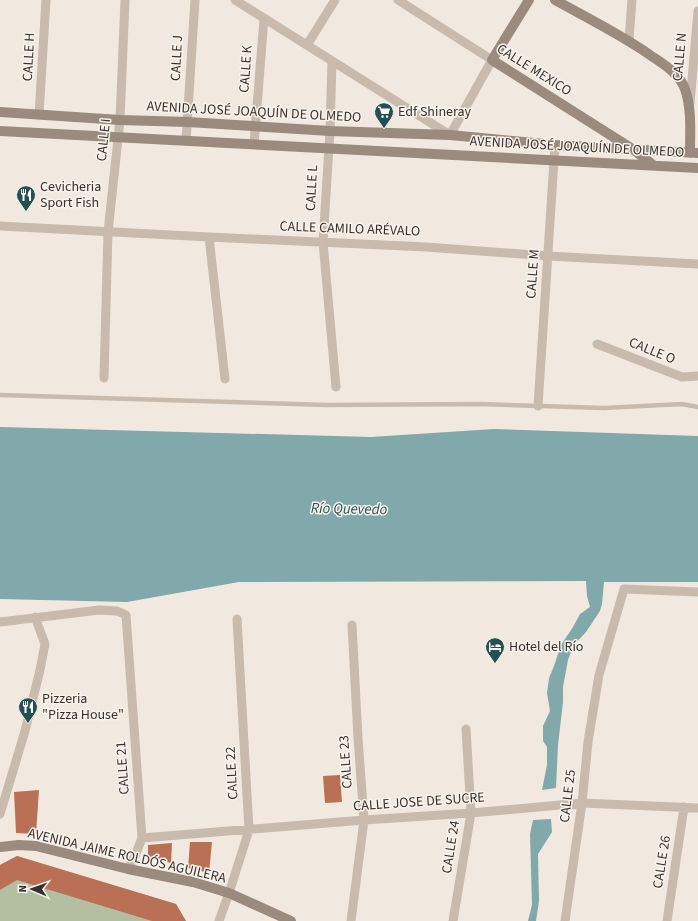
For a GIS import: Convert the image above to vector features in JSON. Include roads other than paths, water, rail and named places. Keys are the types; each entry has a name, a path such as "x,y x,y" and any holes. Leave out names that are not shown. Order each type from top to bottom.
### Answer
{"main road":[{"path":"492,60 528,0"},
{"path":"555,0 629,40 674,73 684,88 690,106 694,153"},
{"name":"CALLE MEXICO","path":"492,60 634,150 653,165"},
{"name":"AVENIDA JOSÉ JOAQUÍN DE OLMEDO","path":"0,112 330,131 450,135 634,150 694,153"},
{"name":"AVENIDA JOSÉ JOAQUÍN DE OLMEDO","path":"0,131 698,168"},
{"name":"AVENIDA JAIME ROLDÓS AGUILERA","path":"0,847 19,845 36,846 128,869 193,882 229,894 290,921"}],"street":[{"name":"CALLE H","path":"40,115 46,0"},
{"name":"CALLE I","path":"104,378 108,232 120,120 124,0"},
{"name":"CALLE J","path":"186,141 195,0"},
{"path":"235,0 450,135 492,60"},
{"path":"307,45 335,0"},
{"name":"CALLE MEXICO","path":"398,0 492,60"},
{"path":"629,40 632,0"},
{"name":"CALLE N","path":"690,106 698,10"},
{"name":"CALLE K","path":"254,144 264,19"},
{"name":"CALLE L","path":"332,61 330,131 323,242 336,387"},
{"name":"CALLE M","path":"538,406 555,144"},
{"name":"CALLE CAMILO ARÉVALO","path":"0,226 426,247 548,256 698,264"},
{"path":"208,237 225,379"},
{"name":"CALLE O","path":"597,344 682,378 698,376"},
{"name":"CALLE 25","path":"565,921 582,803 588,742 599,675 624,589 698,592"},
{"name":"CALLE 21","path":"35,617 99,610 117,611 126,615 142,838 128,869"},
{"path":"0,622 35,617 44,644 40,670 25,731 0,814"},
{"name":"CALLE 22","path":"219,921 249,830 237,619"},
{"name":"CALLE 23","path":"351,921 364,820 352,625"},
{"name":"CALLE 24","path":"453,921 471,813 466,729"},
{"name":"CALLE JOSE DE SUCRE","path":"142,838 582,803 698,808"},
{"name":"CALLE 26","path":"667,921 684,807"}],"lane":[{"path":"0,395 327,405 480,404 604,408 682,404 698,407"}],"water":[{"name":"Río Quevedo","path":"0,427 371,437 494,429 698,436 698,582 604,582 600,611 586,632 573,646 568,660 563,687 556,788 542,790 547,765 547,747 543,741 543,726 550,711 547,693 549,678 561,645 580,614 590,607 587,596 586,581 239,582 127,602 0,599"},
{"path":"551,819 552,832 538,854 539,901 536,921 528,921 532,905 530,834 533,820"}],"place":[{"name":"Edf Shineray","path":"384,129"},
{"name":"Cevicheria Sport Fish","path":"26,212"},
{"name":"Hotel del Río","path":"495,664"},
{"name":"Pizzeria \"Pizza House\"","path":"28,724"}]}
